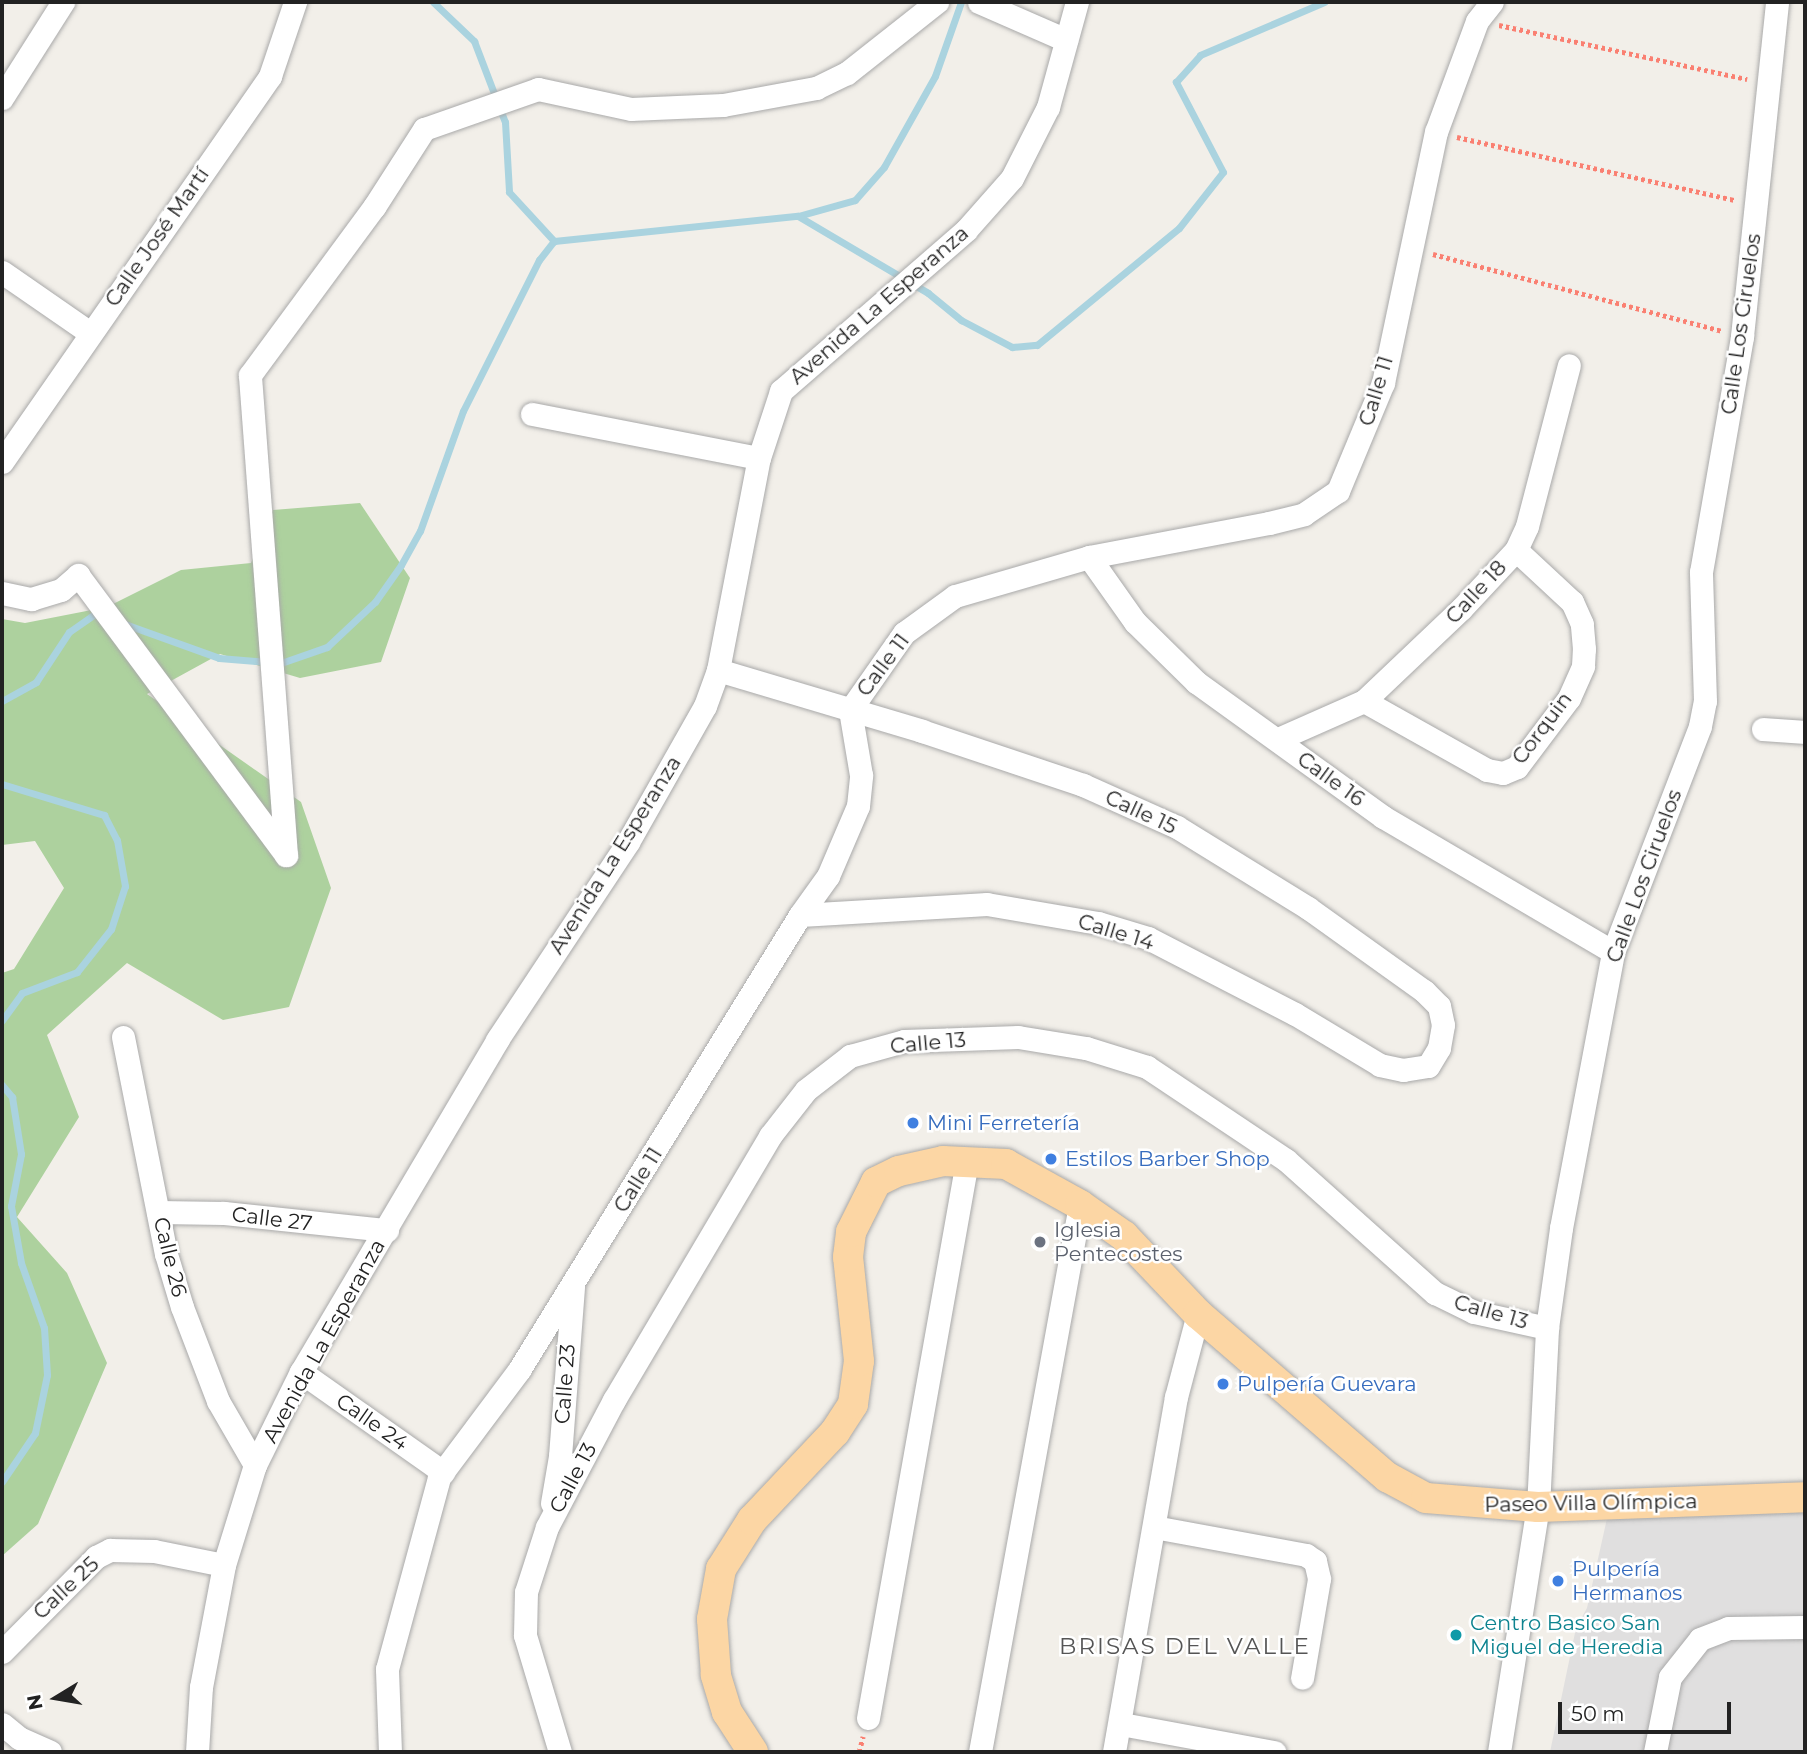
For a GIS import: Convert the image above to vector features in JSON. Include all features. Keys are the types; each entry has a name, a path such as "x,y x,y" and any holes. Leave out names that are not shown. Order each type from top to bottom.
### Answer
{"main road":[{"name":"Paseo Villa Olímpica","path":"753,1752 727,1712 716,1675 712,1619 721,1569 752,1520 835,1432 853,1404 859,1361 848,1257 860,1209 876,1182 887,1175 943,1161 967,1161 1022,1170 1080,1205 1124,1236 1198,1314 1387,1477 1412,1492 1442,1502 1538,1507 1805,1497"}],"street":[{"path":"2,98 63,2"},
{"name":"Calle José Martí","path":"2,463 270,76 295,2"},
{"name":"Avenida La Esperanza","path":"197,1752 201,1687 224,1566 255,1465 301,1373 497,1040 628,842 705,706 718,670 759,458 781,391 966,230 1012,178 1048,107 1077,2"},
{"name":"Calle 11","path":"390,1752 387,1669 443,1472 519,1370 800,915 828,876 858,806 861,775 850,710 904,634 955,596 1089,557 1269,523 1304,513 1338,491 1383,383 1409,248 1436,132 1477,21 1492,2"},
{"name":"Calle Los Ciruelos","path":"1499,1752 1538,1507 1547,1328 1561,1228 1613,952 1700,726 1704,701 1701,572 1742,336 1777,2"},
{"path":"982,3 1066,40"},
{"path":"2,593 31,598 61,590 78,575 286,855 250,375 374,207 424,129 538,89 631,109 723,105 816,88 847,73 930,6"},
{"path":"2,272 90,333"},
{"name":"Calle 18","path":"1278,739 1364,701 1461,609 1516,550 1527,526 1569,365"},
{"path":"532,414 759,458"},
{"name":"Corquin","path":"1364,701 1487,770 1503,773 1517,767 1569,698 1583,666 1584,649 1582,624 1572,602 1516,550"},
{"name":"Calle 16","path":"1089,557 1135,622 1196,682 1382,817 1613,952"},
{"name":"Calle 15","path":"718,670 1083,785 1177,827 1308,908 1439,1006 1443,1025 1435,1061 1403,1070"},
{"path":"1763,729 1805,732"},
{"name":"Calle 14","path":"800,915 987,904 1098,923 1148,938 1295,1014 1380,1065 1403,1070"},
{"name":"Calle 26","path":"123,1037 158,1212 186,1319 218,1401 255,1465"},
{"name":"Calle 13","path":"560,1752 525,1635 526,1592 547,1527 614,1400 770,1136 806,1090 850,1056 904,1041 1018,1037 1086,1048 1147,1067 1286,1160 1434,1293 1474,1312 1547,1328"},
{"path":"868,1718 967,1161"},
{"path":"980,1752 1080,1205"},
{"name":"Calle 27","path":"158,1212 224,1213 387,1230"},
{"name":"Calle 23","path":"547,1527 560,1456 574,1282"},
{"path":"1114,1752 1176,1397 1198,1314"},
{"name":"Calle 24","path":"301,1373 443,1472"},
{"path":"1154,1527 1306,1555 1315,1561 1320,1579 1302,1678"},
{"name":"Calle 25","path":"2,1652 96,1557 110,1550 153,1550 224,1566"},
{"path":"1655,1752 1670,1677 1700,1639 1728,1628 1805,1627"},
{"path":"2,1724 19,1738 50,1752"},
{"path":"1121,1724 1274,1752"}],"path":[{"path":"1477,21 1768,83"},
{"path":"1436,132 1757,205"},
{"path":"1409,248 1742,336"}],"shaded area":[{"path":"1610,1505 1805,1506 1805,1752 1550,1752 1576,1628 1587,1608"}],"green space":[{"path":"360,503 410,578 381,662 300,678 220,654 147,694 301,802 331,888 289,1007 223,1020 127,963 47,1035 79,1117 17,1217 67,1273 107,1363 38,1524 2,1556 2,973 14,969 64,888 35,841 2,845 2,619 25,623 107,607 181,570 251,563 273,510"}],"waterway":[{"path":"433,2 474,41 505,122 509,192 554,241"},
{"path":"798,216 855,200 884,167 935,76 961,2"},
{"path":"122,623 219,658 281,663 327,647 375,602 401,565 420,531 463,411 539,260 554,241 798,216 928,293 961,320 1012,347 1037,345 1179,228 1223,172 1176,82 1200,55 1324,2"},
{"path":"2,701 36,682 69,632 96,613 101,615"},
{"path":"2,784 104,815 117,840 125,886 111,929 77,972 22,993 2,1021"},
{"path":"2,1085 12,1097 21,1154 11,1206 21,1263 44,1328 47,1375 35,1433 2,1482"}],"place":[{"name":"Mini Ferretería","path":"913,1123"},
{"name":"Estilos Barber Shop","path":"1051,1159"},
{"name":"Iglesia Pentecostes","path":"1040,1242"},
{"name":"Pulpería Guevara","path":"1223,1384"},
{"name":"Pulpería Hermanos","path":"1558,1581"},
{"name":"Centro Basico San Miguel de Heredia","path":"1456,1635"}],"district":[{"name":"BRISAS DEL VALLE","path":"1185,1646"}]}
